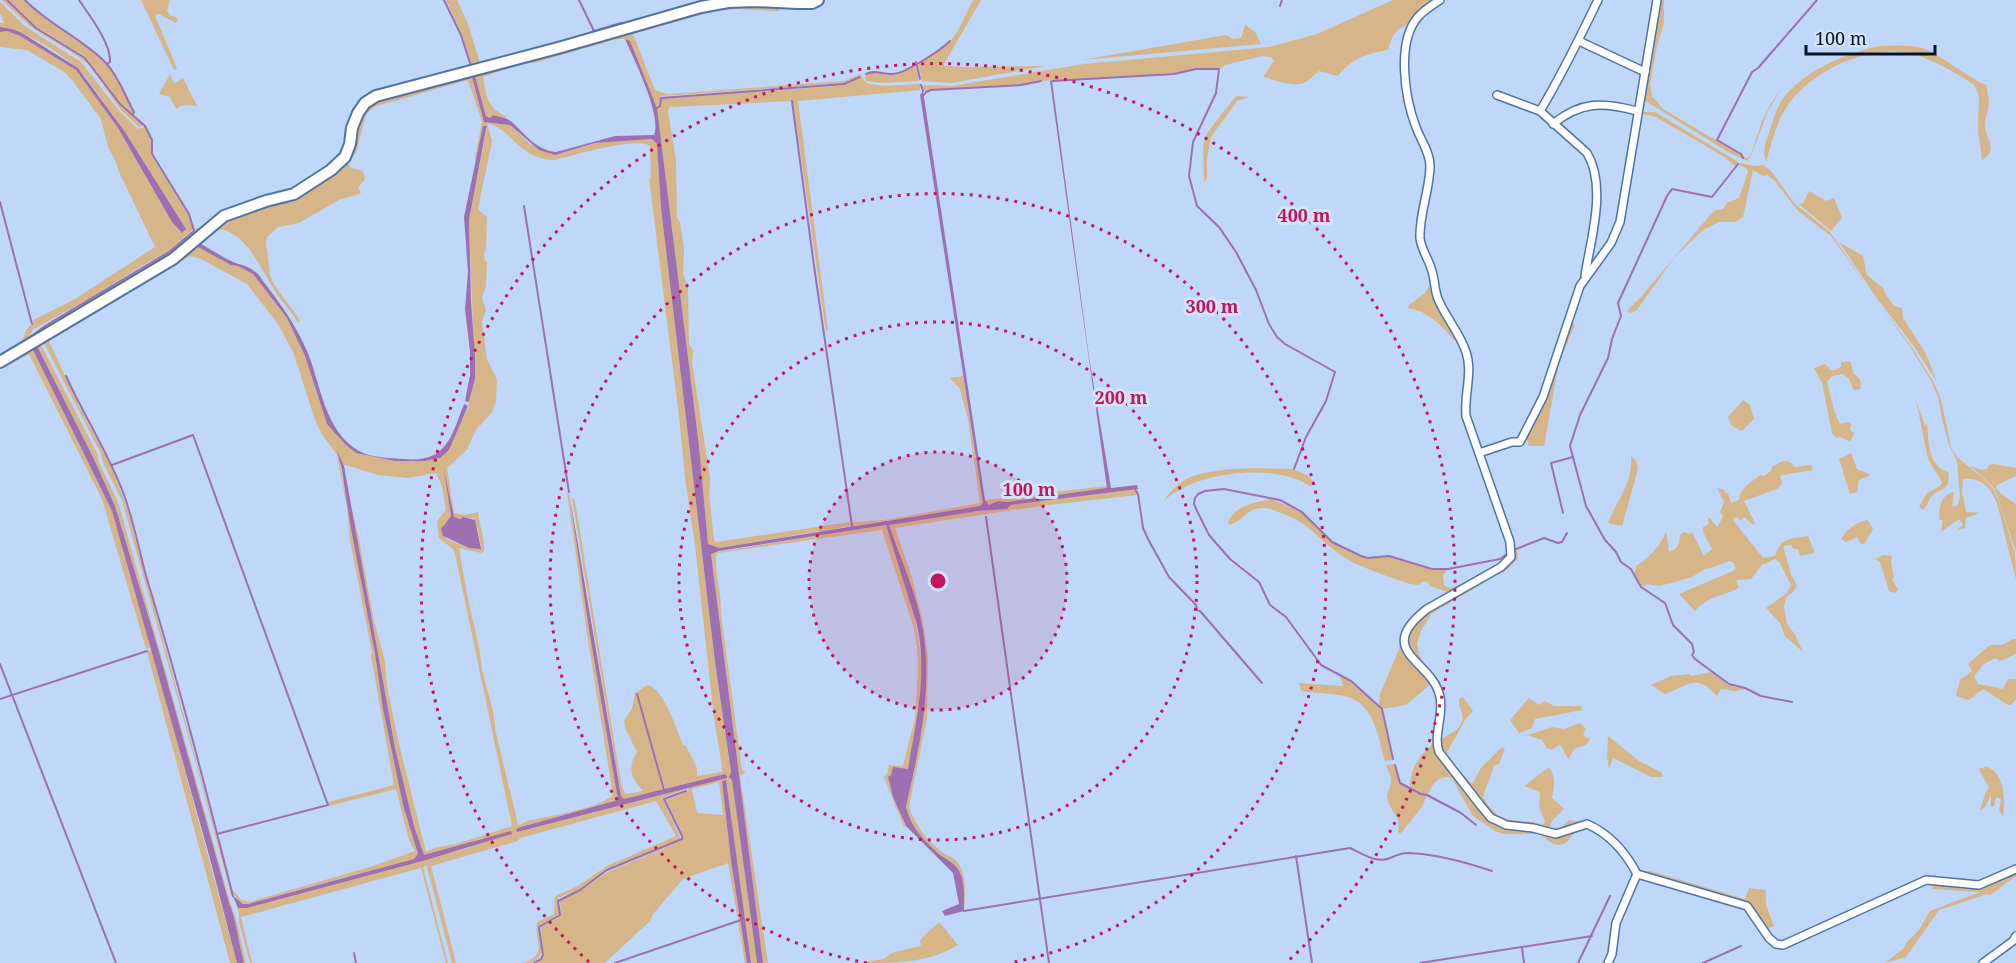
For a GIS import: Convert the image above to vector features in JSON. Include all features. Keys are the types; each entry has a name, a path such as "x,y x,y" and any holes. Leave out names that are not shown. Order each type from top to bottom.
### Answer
{"street":[{"path":"0,362 173,259 224,216 294,194 331,170 345,157 358,112 365,103 376,96 701,7 728,2 812,3 818,0"},
{"path":"1440,0 1417,18 1407,37 1405,76 1413,119 1430,166 1420,239 1432,270 1437,297 1466,352 1468,372 1466,416 1510,542 1511,557 1501,567 1426,609 1410,625 1404,643 1410,657 1436,684 1440,694 1441,712 1436,746 1439,752 1491,818 1506,825 1533,828 1556,834 1587,824 1611,839 1638,874 1747,906 1769,938 1776,944 1783,945 1926,880 1979,885 2016,869"},
{"path":"1540,111 1579,41 1598,0"},
{"path":"1479,453 1520,441 1543,397 1580,286 1611,243 1620,222 1657,0"},
{"path":"1579,41 1645,72"},
{"path":"1497,95 1540,111 1587,153 1595,171 1598,189 1585,278"},
{"path":"1553,123 1565,114 1589,105 1604,104 1637,111"},
{"path":"1608,963 1612,954 1616,923 1638,874"},
{"path":"1983,963 2013,941 2016,936"}],"shaded area":[{"path":"2,0 6,0 37,29 85,59 120,104 144,125 139,127 121,110 89,65 31,27"},
{"path":"8,0 24,0 43,17 96,54 114,74 133,114 120,103 86,57 37,27"},
{"path":"141,0 170,0 167,11 171,16 176,17 178,20 176,23 159,14 155,16 177,68 174,70"},
{"path":"446,0 457,0 468,24 480,63 721,0 472,66 462,34"},
{"path":"973,0 981,0 944,64 945,66 1046,66 951,83 922,81 918,63 947,45 958,30"},
{"path":"1393,0 1436,0 1416,19 1396,32 1388,50 1360,58 1338,76 1319,71 1309,80 1297,84 1263,77 1274,61 1271,57 1262,56 1225,65 1220,69 923,91 923,85 952,86 1084,64 1269,47 1317,34"},
{"path":"1659,0 1664,0 1664,22 1650,85 1652,96 1663,109 1746,158 1750,157 1762,121 1770,105 1783,86 1768,111 1751,156 1747,161 1728,152 1644,100 1642,95"},
{"path":"0,2 26,27 81,62 120,112 138,129 145,127 151,141 151,155 188,214 193,229 168,252 32,330 30,338 170,252 196,228 202,229 176,252 19,346 28,328 33,324 33,320 75,299 155,247 108,147 101,119 64,72 27,50 0,47 0,32 7,31 20,36 76,70 118,128 172,222 182,233 186,229 125,132 85,76 69,61 46,46 21,33 0,27 0,23 4,23 0,13"},
{"path":"726,5 780,7 779,11 737,9 715,11 633,34 655,90 667,94 844,81 862,75 844,83 661,96 658,107 662,98 845,85 862,77 866,83 882,86 920,84 920,90 798,101 828,330 826,332 793,101 670,107 668,111 676,161 677,218 680,222 684,250 683,274 688,287 689,344 693,350 692,362 710,478 709,493 714,540 716,542 850,522 851,526 719,548 708,545 699,446 657,108 630,42 617,39 534,63 526,62 483,77 488,100 505,116 506,120 494,115 490,118 486,116 475,76 472,77 485,120 510,125 530,144 555,155 595,143 653,139 657,144 661,208 715,662 731,773 729,777 732,780 757,963 751,963 726,781 722,781 731,861 747,963 745,963 738,922 740,920 738,920 728,863 683,879 653,914 650,921 605,963 537,963 544,956 541,927 561,915 560,901 581,890 608,872 683,840 666,800 689,790 686,789 662,798 681,839 607,869 580,889 558,898 559,914 539,926 541,951 540,956 532,962 525,963 532,959 539,950 537,922 554,914 555,896 578,886 607,866 676,836 656,801 520,838 518,841 431,866 456,963 452,963 425,866 423,868 448,963 446,963 421,868 241,917 252,963 250,963 237,908 468,848 485,841 482,838 466,845 424,856 414,826 395,748 348,494 374,621 385,661 387,686 399,744 426,852 512,826 454,550 439,538 437,521 446,510 442,486 436,473 408,478 378,475 344,466 338,453 383,709 403,805 418,854 414,859 247,904 242,903 236,898 233,890 241,900 249,902 370,867 415,851 409,840 396,789 329,806 328,802 394,785 337,455 321,433 294,354 278,324 247,284 201,259 190,256 49,341 80,408 111,466 128,511 235,904 122,500 43,341 226,219 336,169 359,118 372,102","holes":["468,80 482,122 475,158 477,162 483,126 487,126 469,220 475,379 468,409 440,458 425,461 395,461 356,453 327,424 305,356 287,318 253,274 231,265 199,245 220,229 238,238 252,252 298,323 300,321 273,283 270,275 267,237 278,227 299,223 339,200 361,193 358,188 365,179 364,173 351,168 348,163 356,153 366,115 374,107","487,123 504,132 524,150 542,158 554,160 632,143 650,146 651,177 649,179 695,545 714,718 722,767 722,772 697,776 697,768 686,746 683,745 664,701 659,693 647,685 635,693 632,709 624,720 625,728 637,752 632,763 632,773 643,791 625,794 621,783 575,501 572,498 621,796 624,799 663,790 637,694 665,789 703,779 657,796 517,832 521,827 618,800 567,492 613,795 606,800 585,808 518,824 482,670 467,594 459,548 481,553 484,551 484,541 478,512 464,515 454,513 447,468 467,450 476,430 492,412 496,401 497,380 487,359 482,322 486,310 482,298 486,286 487,261 485,261 484,253 487,217 478,209 492,141","446,481 454,518 473,518 481,547 469,548 446,539 443,525 451,516","719,782 723,815 697,813 692,789"]},
{"path":"1245,25 1255,32 1261,44 1082,60 1226,35 1233,39 1241,38"},
{"path":"0,27 22,33 78,68 125,132 186,229 182,233 172,222 118,128 76,70 20,36 7,31 0,32"},
{"path":"625,39 630,41 657,108 699,446 708,544 719,548 980,506 983,503 920,95 923,91 985,500 989,505 998,501 1008,502 1107,488 1050,81 1052,81 1089,357 1111,488 1137,485 1138,489 1011,505 1007,509 978,511 889,525 917,603 926,652 923,719 906,807 911,821 923,839 954,864 962,877 964,911 945,916 942,911 959,904 953,873 906,826 893,797 888,777 893,767 908,769 920,698 921,662 917,625 886,525 719,551 711,554 763,963 757,963 732,780 729,777 731,772 715,662 661,208 657,144 652,139 595,143 555,155 539,150 510,125 484,122 472,77 475,76 486,116 490,118 493,115 510,121 532,141 549,151 556,152 615,136 654,135 651,101"},
{"path":"1879,46 1908,46 1926,49 1987,85 1989,101 1985,127 1991,148 1987,156 1982,160 1978,129 1979,100 1974,85 1928,59 1913,54 1880,52 1862,56 1829,69 1801,90 1790,102 1782,116 1766,162 1765,146 1774,118 1780,103 1791,89 1826,65"},
{"path":"915,65 919,81 881,83 866,81 865,75 868,74 894,75"},
{"path":"170,74 174,84 183,78 197,106 182,105 176,109 170,97 159,94"},
{"path":"1236,96 1249,97 1237,101 1211,137 1207,158 1207,179 1204,182 1203,146 1207,133"},
{"path":"1639,112 1655,112 1738,162 1735,166 1723,156 1654,116"},
{"path":"483,126 487,126 469,220 475,379 469,402 465,401 470,375 470,352 465,309 468,272 464,217"},
{"path":"1740,163 1764,165 1772,172 1794,203 1830,232 1869,289 1831,236 1798,211 1775,181 1753,170 1743,217 1735,222 1719,222 1703,230 1674,258 1636,311 1630,313 1627,311 1711,214 1739,198 1748,172 1746,168 1738,165"},
{"path":"1809,191 1826,201 1834,198 1842,218 1831,231 1799,204 1803,203"},
{"path":"1839,242 1863,256 1867,275 1883,288 1894,306 1902,308 1903,318 1926,354 1937,382 1913,345 1876,297"},
{"path":"201,244 229,260 252,269 276,298 303,341 325,406 338,432 347,442 359,451 375,456 418,459 429,457 445,446 464,404 468,406 449,450 440,458 425,461 395,461 356,453 327,424 305,356 287,318 253,274 198,247"},
{"path":"1433,279 1464,350 1437,322 1422,312 1408,308 1425,293"},
{"path":"1881,306 1911,346 1934,383 1941,399 1951,447 1957,457 1994,490 2015,553 2016,580 1997,503 1988,488 1980,481 1963,479 1962,492 1966,512 1980,513 1966,518 1965,528 1957,530 1963,525 1959,519 1941,532 1943,521 1939,519 1939,515 1944,498 1954,492 1952,506 1957,506 1960,498 1957,461 1949,445 1938,397 1931,381"},
{"path":"1570,323 1575,325 1559,362 1544,446 1529,446 1526,438 1544,398"},
{"path":"36,344 42,347 97,453 99,463 118,502 235,916 246,963 244,963 234,916 229,903 157,645 115,506"},
{"path":"36,344 115,506 234,916 244,963 237,963 112,511 31,346"},
{"path":"31,346 112,511 151,647 146,649 102,499 29,354 0,369 0,364"},
{"path":"1850,361 1854,374 1860,380 1860,389 1854,390 1849,379 1843,374 1832,376 1827,382 1834,411 1840,424 1848,422 1851,424 1850,430 1854,433 1849,441 1840,437 1836,438 1832,433 1822,383 1814,368 1825,364 1832,371 1841,367 1841,362"},
{"path":"963,376 983,503 981,506 853,526 852,522 884,520 980,503 968,419 960,389 950,378"},
{"path":"1743,400 1750,405 1754,419 1742,431 1732,426 1728,417"},
{"path":"1916,400 1925,426 1927,423 1930,452 1936,464 1948,472 1949,478 1946,486 1931,497 1923,510 1919,507 1927,493 1940,486 1942,482 1928,459"},
{"path":"337,451 344,466 395,748 414,826 424,855 511,831 512,834 426,860 247,908 238,908 233,896 243,904 248,904 414,859 418,854 403,805 383,709"},
{"path":"1851,453 1857,469 1871,475 1859,480 1857,492 1850,494 1839,459"},
{"path":"1631,456 1636,461 1638,469 1622,526 1608,523 1630,475"},
{"path":"1782,461 1790,462 1795,467 1811,465 1813,470 1782,475 1779,488 1744,501 1755,523 1753,525 1744,517 1741,520 1736,517 1733,520 1763,558 1775,556 1780,545 1787,540 1808,536 1815,553 1800,556 1798,549 1794,549 1791,545 1783,546 1797,586 1787,596 1784,606 1787,624 1803,652 1785,636 1780,623 1766,608 1787,593 1791,585 1780,563 1775,559 1762,565 1751,579 1736,580 1739,588 1711,599 1695,611 1679,594 1733,571 1736,568 1733,562 1729,561 1705,569 1692,577 1659,586 1647,584 1641,587 1635,574 1636,566 1654,551 1666,531 1669,552 1678,546 1680,535 1684,532 1689,534 1692,532 1704,556 1712,549 1703,532 1703,527 1709,524 1708,518 1710,518 1717,527 1723,517 1720,512 1724,502 1717,488 1728,493 1731,503 1739,500 1747,486"},
{"path":"1993,464 2016,468 2016,476 1997,485 1996,488 2016,505 2016,552 1995,489 1970,466 1982,470"},
{"path":"1257,468 1293,469 1307,475 1314,482 1311,487 1296,479 1278,474 1236,473 1195,483 1164,501 1178,485 1187,479 1208,472"},
{"path":"444,470 454,517 475,520 481,549 469,548 443,536 441,529 451,516"},
{"path":"1107,486 1107,489 1008,502 998,501 989,505 985,500"},
{"path":"1135,489 1137,495 1040,506 895,528 912,577 923,622 928,656 927,718 909,807 927,838 958,863 965,889 964,908 959,873 952,862 935,851 924,840 911,821 906,807 923,719 926,652 917,603 889,524"},
{"path":"569,492 621,796 624,799 725,774 727,778 517,832 516,829 521,827 618,800"},
{"path":"1271,499 1302,512 1332,543 1360,557 1389,557 1432,570 1448,569 1443,575 1444,585 1450,588 1491,571 1450,595 1430,586 1428,582 1424,581 1418,585 1410,584 1354,563 1338,553 1304,524 1272,509 1259,508 1229,525 1231,516 1240,508"},
{"path":"1868,520 1873,529 1864,544 1860,543 1857,537 1846,542 1841,539 1852,527"},
{"path":"886,525 910,602 921,662 921,704 908,770 888,777 893,797 906,826 904,827 884,777 889,765 903,766 915,718 917,648 914,629 882,530 716,555 721,614 742,770 746,772 740,776 768,963 763,963 711,553"},
{"path":"1517,550 1518,558 1509,568 1431,614 1421,631 1417,644 1428,672 1408,649 1408,636 1420,616 1504,568 1510,563"},
{"path":"1883,555 1892,556 1894,577 1892,579 1898,590 1895,593 1889,591 1880,562 1875,559"},
{"path":"1404,637 1406,654 1432,683 1406,705 1382,709 1379,704 1380,694"},
{"path":"2016,639 2016,654 2000,661 1995,658 1984,664 1974,676 1978,684 2003,689 2008,679 2016,679 2016,699 2011,705 1983,689 1969,700 1956,696 1960,680 1972,671 1968,664 1990,645 2002,645"},
{"path":"152,650 237,963 230,963 147,652"},
{"path":"1712,672 1728,685 1745,689 1736,691 1721,689 1717,696 1704,685 1693,683 1665,694 1651,685 1671,676 1689,674 1691,676"},
{"path":"1340,675 1381,709 1392,760 1385,761 1373,721 1362,705 1344,696 1301,691 1299,683 1343,686"},
{"path":"1463,697 1473,711 1465,720 1445,756 1472,784 1481,768 1502,747 1505,749 1499,764 1494,766 1483,797 1497,814 1510,820 1543,825 1545,822 1539,806 1540,792 1524,786 1549,767 1554,778 1552,798 1564,809 1552,821 1550,827 1561,828 1569,820 1590,822 1600,826 1621,843 1641,871 1650,871 1745,899 1749,888 1766,890 1766,905 1774,926 1765,930 1744,901 1639,873 1593,826 1555,832 1513,825 1494,818 1443,757 1438,743 1442,719 1442,739 1457,730 1461,723 1459,699"},
{"path":"1529,698 1539,705 1545,701 1554,706 1581,706 1582,710 1535,719 1532,728 1519,733 1510,720"},
{"path":"1580,723 1586,729 1583,734 1586,738 1590,738 1589,741 1575,748 1568,759 1560,744 1552,750 1547,748 1542,740 1528,735 1552,727 1564,729"},
{"path":"1608,736 1639,761 1661,772 1663,777 1651,777 1613,758 1609,769"},
{"path":"1436,741 1436,747 1492,820 1543,832 1579,828 1566,843 1560,845 1553,844 1539,834 1503,834 1495,831 1473,816 1451,777 1439,779 1428,794 1422,794 1410,786 1413,772 1421,756"},
{"path":"1394,764 1400,784 1421,795 1427,795 1422,807 1400,834 1398,819 1387,799 1391,781 1386,765"},
{"path":"1985,766 1991,769 2000,780 2004,794 2003,816 1999,811 2001,799 1996,797 1994,806 1991,806 1991,795 1985,807 1980,810 1989,787 1979,770 1981,767 1984,769"},
{"path":"726,780 751,963 747,963 731,861 722,781"},
{"path":"2016,871 2016,876 1990,895 1987,894 1939,910 1906,957 1885,963 1904,948 1919,930 1930,911 1980,892 1932,889 1935,882 1964,886"},
{"path":"939,922 958,945 924,959 862,963 883,959 894,952 921,946 922,938"}],"waterway":[{"path":"7,0 36,28 85,58 120,104 145,126 152,140 152,154 189,214 194,231 169,252 32,336"},
{"path":"25,0 34,9 97,54 111,68 133,114"},
{"path":"79,0 107,46 110,62 107,64"},
{"path":"444,0 461,35 471,66"},
{"path":"579,0 594,31 621,23"},
{"path":"1280,6 1282,0"},
{"path":"1743,158 1741,154 1717,140 1752,72 1817,0"},
{"path":"866,74 899,73 950,41"},
{"path":"916,62 920,79"},
{"path":"1052,81 1219,69 1216,93 1193,142 1189,176 1197,206 1219,227 1236,252 1277,337 1285,344 1335,372 1326,401 1306,437 1294,469"},
{"path":"657,108 660,106 661,98 844,84 860,77"},
{"path":"924,95 931,90 1021,85 1041,81"},
{"path":"921,85 923,91"},
{"path":"792,101 852,526"},
{"path":"1738,164 1712,197 1672,189 1667,196 1618,303 1621,316 1608,358 1580,415 1570,446 1586,506 1605,540 1616,552 1621,562 1631,569 1641,587 1665,603 1673,625 1692,644 1694,652 1692,655 1695,659 1729,684 1745,688 1761,696 1792,702"},
{"path":"0,202 32,324"},
{"path":"524,206 569,492"},
{"path":"66,376 111,465 128,505 233,896"},
{"path":"112,465 193,435 328,805 217,834"},
{"path":"1563,513 1551,463 1573,457"},
{"path":"1135,489 1138,494 1143,528 1169,577 1196,605 1197,610 1262,683"},
{"path":"1393,759 1382,709 1351,681 1321,665 1286,617 1270,605 1259,582 1230,559 1209,535 1194,504 1195,498 1205,491 1224,489 1280,500 1302,512 1332,542 1368,558 1389,556 1432,569 1448,569 1500,559 1508,553"},
{"path":"986,517 1049,963"},
{"path":"1516,549 1544,538 1558,543 1562,542 1567,533"},
{"path":"0,699 147,651"},
{"path":"0,664 116,963"},
{"path":"637,694 664,790"},
{"path":"1395,765 1400,783 1461,813 1476,825"},
{"path":"534,963 543,955 539,927 560,915 558,901 580,890 607,870 682,839 664,799 686,791"},
{"path":"964,911 1350,848 1380,860 1403,853 1430,855 1492,871"},
{"path":"1296,856 1312,963"},
{"path":"1578,963 1610,896"},
{"path":"615,963 741,920"},
{"path":"1420,963 1592,936"},
{"path":"1703,963 1741,946"},
{"path":"1522,948 1524,963"},
{"path":"354,953 356,963"}]}
